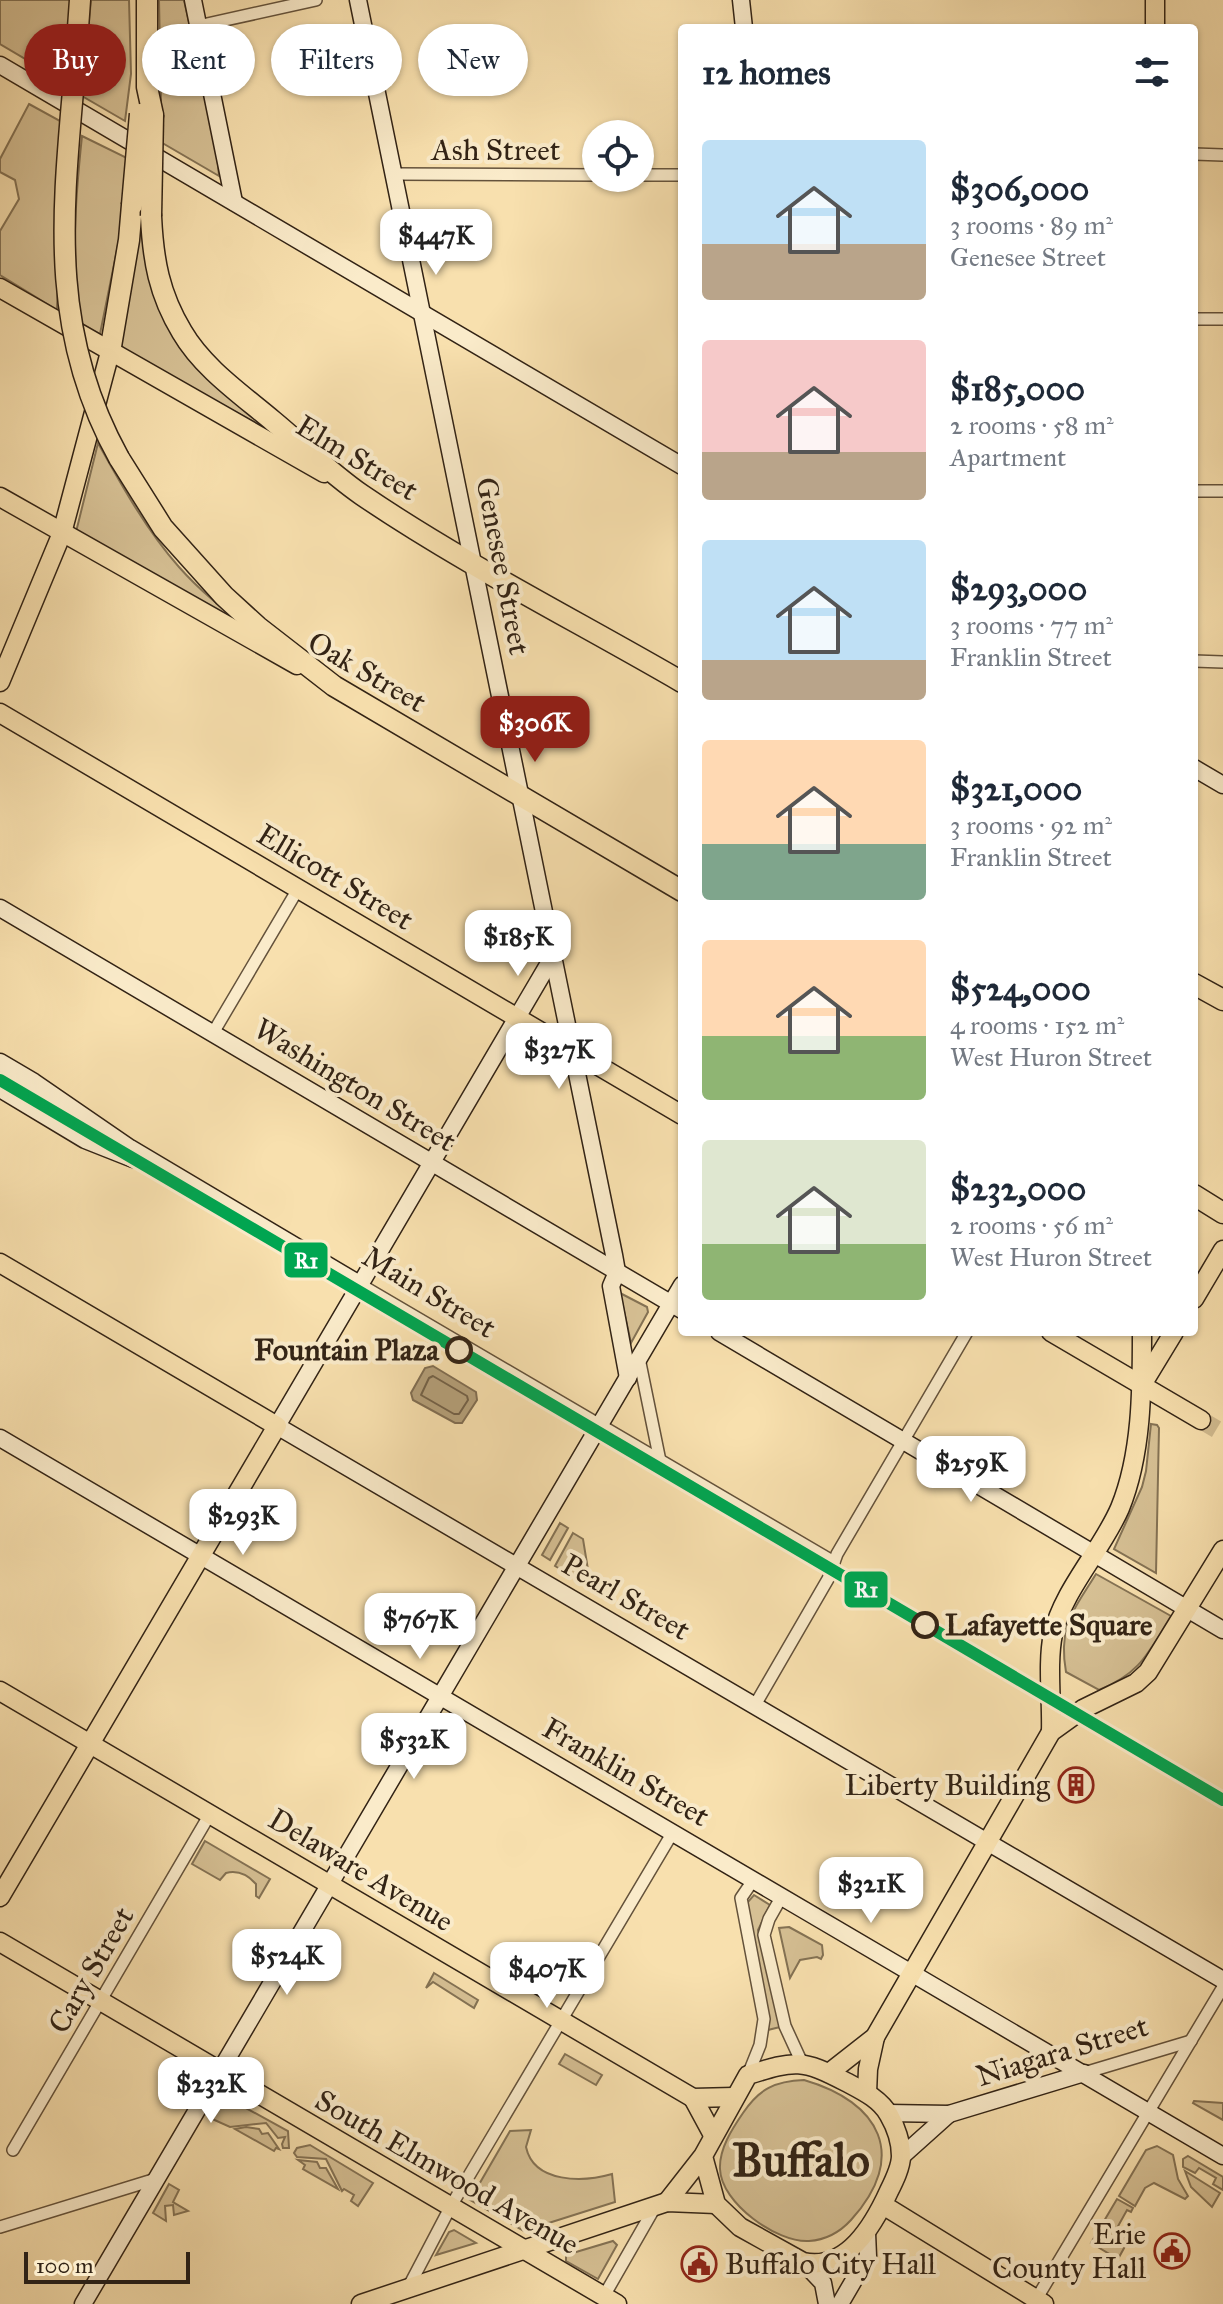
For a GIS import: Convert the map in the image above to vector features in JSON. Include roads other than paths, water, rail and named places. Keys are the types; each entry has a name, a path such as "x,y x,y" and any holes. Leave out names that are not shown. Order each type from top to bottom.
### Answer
{"highway":[{"path":"80,0 64,207 69,317 86,386 102,428 163,528 224,596 258,627 334,686"},
{"path":"147,0 147,24"},
{"path":"110,352 129,240 140,114 145,96"},
{"path":"149,96 153,115 153,261 165,299 182,333 203,360 228,383 360,494"},
{"name":"Elm Street","path":"360,494 678,680"},
{"name":"Oak Street","path":"334,686 678,889"},
{"path":"1198,986 1223,1000"},
{"path":"1198,1197 1223,1213"}],"main road":[{"path":"1155,0 1155,24"},
{"name":"Elm Street","path":"0,288 360,494"},
{"path":"0,682 62,533 110,352"},
{"name":"Oak Street","path":"0,497 334,686"},
{"name":"Ellicott Street","path":"0,713 678,1113"},
{"path":"1198,1292 1223,1250"},
{"name":"Pearl Street","path":"0,1263 277,1426"},
{"path":"1058,1336 1201,1420"},
{"path":"1051,1732 1054,1632 1065,1605 1119,1511 1132,1468 1142,1385 1142,1336"},
{"path":"1142,1385 1172,1336"},
{"path":"0,1897 277,1426"},
{"path":"867,2093 875,2037 1051,1732 1083,1709 1136,1683 1148,1672 1223,1550"},
{"name":"Delaware Avenue","path":"0,1691 693,2098"},
{"name":"South Elmwood Avenue","path":"0,1942 611,2300"},
{"path":"829,2073 875,2037"},
{"path":"661,2204 703,2156 748,2075 778,2065 802,2063 867,2093 888,2113 897,2130 901,2157 883,2205 867,2233 847,2253 813,2264 803,2262 740,2227 716,2204 703,2156"},
{"path":"713,2135 693,2098 734,2097"},
{"path":"361,2304 381,2301 407,2289 661,2204 716,2204"},
{"path":"883,2205 1038,2303"}],"street":[{"path":"193,0 198,24"},
{"path":"207,24 316,0"},
{"name":"Genesee Street","path":"358,0 617,1272 611,1286 628,1378"},
{"path":"741,0 744,24"},
{"path":"0,65 678,464"},
{"path":"212,96 234,202"},
{"path":"1198,154 1223,155"},
{"name":"Ash Street","path":"395,174 582,175"},
{"path":"654,175 678,175"},
{"path":"1198,319 1223,319"},
{"path":"1198,491 1223,491"},
{"path":"1198,661 1223,662"},
{"path":"1198,770 1223,785"},
{"path":"213,1033 298,889"},
{"name":"Washington Street","path":"0,908 676,1307"},
{"path":"277,1426 552,958"},
{"name":"Main Street","path":"0,1062 130,1148 359,1289"},
{"name":"Main Street","path":"0,1089 85,1140 126,1155 833,1566"},
{"path":"83,2304 639,1358 676,1307"},
{"path":"726,1336 1223,1630"},
{"path":"755,1705 965,1336"},
{"path":"639,1358 660,1461"},
{"name":"Pearl Street","path":"277,1426 1223,1980"},
{"name":"Main Street","path":"597,1430 660,1461 833,1566"},
{"name":"Franklin Street","path":"0,1438 1223,2156"},
{"name":"Cary Street","path":"13,2150 210,1814"},
{"path":"407,2289 451,2206 673,1832"},
{"path":"748,2075 760,2045 764,2019 741,1898 754,1879"},
{"path":"782,1896 764,1935 785,2026 802,2063"},
{"path":"1038,2303 1223,1987"},
{"name":"Niagara Street","path":"888,2113 949,2114 1191,2041"},
{"name":"Niagara Street","path":"901,2157 949,2114"},
{"path":"0,2227 156,2179"},
{"path":"611,2300 661,2204"},
{"path":"840,2304 868,2256 867,2233"},
{"path":"803,2262 823,2283 827,2304"}],"water":[{"path":"433,1366 476,1392 477,1400 462,1423 455,1423 413,1400 411,1393 425,1368"}],"tunnel":[{"path":"1201,1420 1223,1433"}],"place":[{"name":"Fountain Plaza","path":"459,1350"},
{"name":"Lafayette Square","path":"925,1625"},
{"name":"Liberty Building","path":"1076,1785"},
{"name":"Erie County Hall","path":"1172,2251"},
{"name":"Buffalo City Hall","path":"699,2264"}],"district":[{"name":"Buffalo","path":"801,2160"}]}
